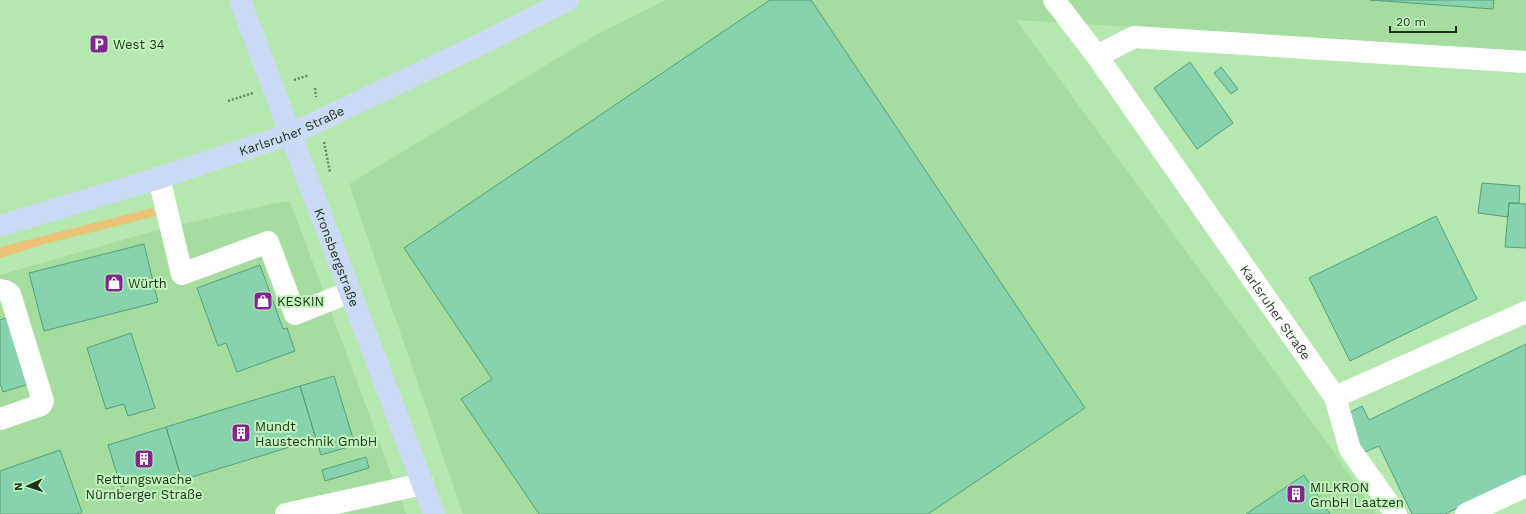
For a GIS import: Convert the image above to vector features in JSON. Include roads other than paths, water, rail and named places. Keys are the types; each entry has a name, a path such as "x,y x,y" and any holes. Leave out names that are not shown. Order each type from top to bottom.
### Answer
{"main road":[{"name":"Kronsbergstraße","path":"240,0 434,514"},
{"name":"Karlsruher Straße","path":"0,226 159,178 291,134 480,45 568,0"}],"street":[{"name":"Karlsruher Straße","path":"1054,0 1097,56 1335,397 1350,450 1396,514"},
{"path":"1097,56 1134,37 1526,62"},
{"path":"159,178 182,274 268,242 295,314 350,292"},
{"path":"0,290 10,294 43,401 41,405 0,419"},
{"path":"1335,397 1526,312"},
{"path":"286,514 423,484"},
{"path":"1466,514 1526,486"}],"place":[{"name":"West 34","path":"99,44"},
{"name":"Würth","path":"114,283"},
{"name":"KESKIN","path":"263,301"},
{"name":"Mundt Haustechnik GmbH","path":"241,433"},
{"name":"Rettungswache Nürnberger Straße","path":"144,459"},
{"name":"MILKRON GmbH Laatzen","path":"1296,494"}]}
